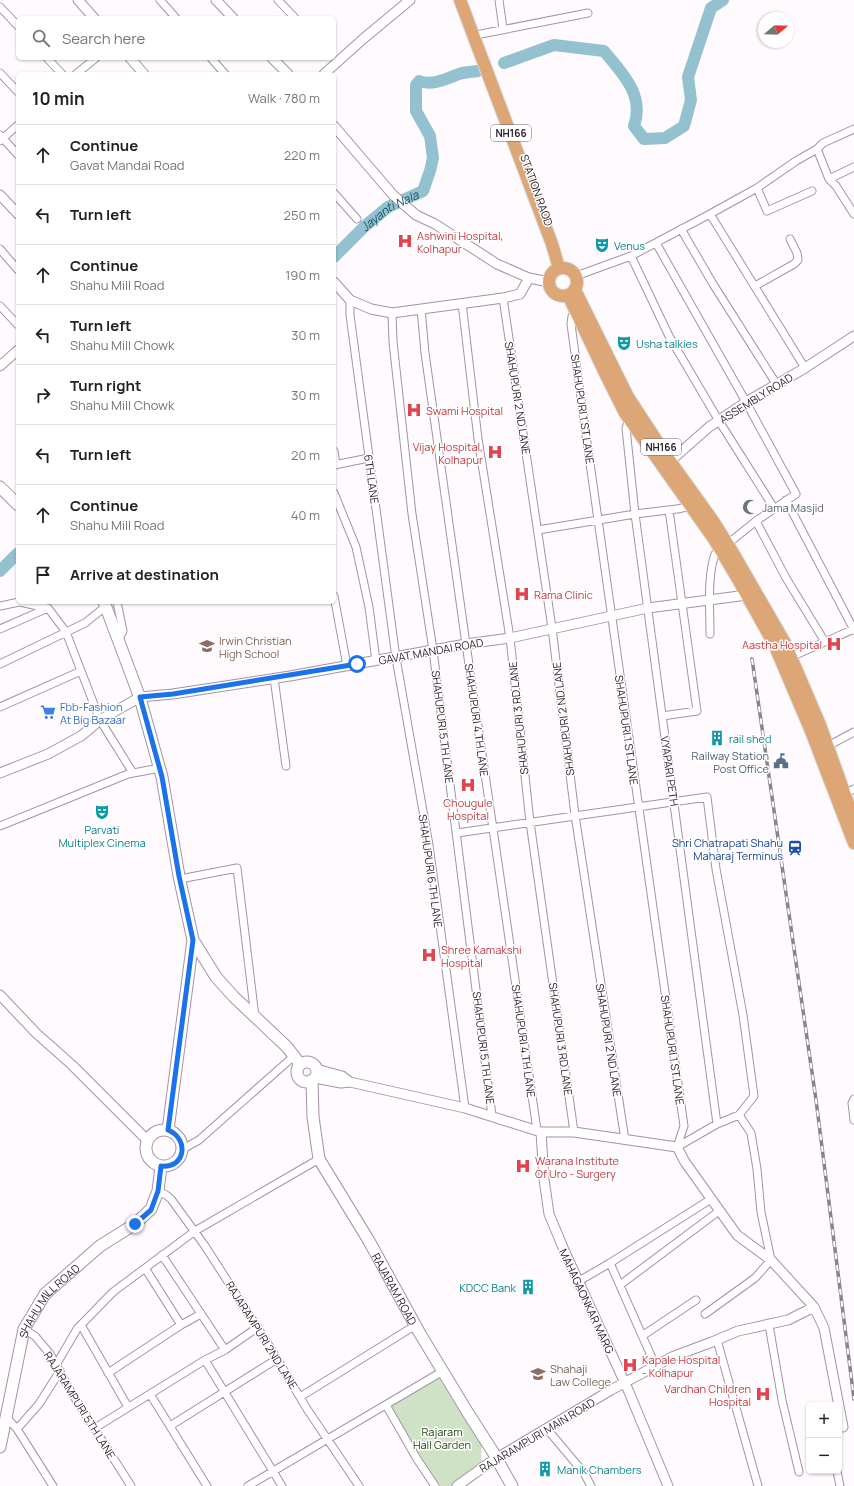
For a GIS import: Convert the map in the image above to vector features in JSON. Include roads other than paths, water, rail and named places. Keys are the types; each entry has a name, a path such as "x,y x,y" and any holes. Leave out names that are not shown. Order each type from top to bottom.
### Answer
{"highway":[{"name":"NH166","path":"460,0 562,267"},
{"name":"STATION RAOD","path":"468,0 555,237 562,267"},
{"path":"548,282 552,272 562,267 573,271 576,276"},
{"name":"NH166","path":"568,294 577,284 576,276"},
{"name":"NH166","path":"548,282 553,292 568,294"},
{"name":"NH166","path":"568,294 605,373 629,419 713,521 747,595 774,644 823,748 850,791 854,820"},
{"name":"NH166","path":"568,294 692,506 744,571 780,633 791,657 854,843"}],"main road":[{"path":"0,487 16,503"},
{"path":"104,604 140,697 160,768 180,879 193,940 168,1130"},
{"path":"193,940 216,977 234,997 287,1047 297,1060 310,1062 312,1077"},
{"name":"RAJARAM ROAD","path":"297,1060 298,1076 312,1077 316,1159 369,1241 440,1373 494,1460 512,1486"},
{"path":"168,1130 173,1132 181,1142 183,1150 179,1160 168,1166 161,1166 152,1162 148,1158 146,1152 148,1140 156,1132 168,1130"},
{"path":"316,1159 320,1173 359,1237 411,1328 440,1373"},
{"name":"SHAHU MILL ROAD","path":"0,1447 24,1329 45,1294 100,1246 135,1224 151,1210 158,1191 161,1166"},
{"path":"494,1460 506,1486"}],"street":[{"path":"78,0 92,16"},
{"path":"160,0 174,16"},
{"path":"216,0 231,16"},
{"path":"278,0 293,16"},
{"path":"336,59 410,0"},
{"path":"499,0 503,29"},
{"path":"0,7 16,24"},
{"path":"481,34 588,12"},
{"path":"49,60 60,72"},
{"path":"78,72 94,60"},
{"path":"132,60 142,72"},
{"path":"213,60 223,72"},
{"path":"274,60 286,72"},
{"path":"326,72 335,60"},
{"path":"0,73 16,90"},
{"path":"16,127 1,138 16,153"},
{"path":"336,128 393,195 416,215 435,224 489,259 529,278 548,282"},
{"path":"576,276 631,256 656,243 756,188 796,161 817,149 822,143 854,129"},
{"path":"817,149 829,179 851,204 854,214"},
{"path":"829,179 854,167"},
{"path":"756,188 767,211 812,191"},
{"path":"0,195 16,212"},
{"path":"336,195 357,219"},
{"path":"710,214 805,368"},
{"path":"681,229 713,284 777,385"},
{"path":"755,286 794,264 798,260 797,253 790,239"},
{"path":"656,243 796,494 756,520 715,554 710,601 710,634"},
{"path":"0,250 16,268"},
{"path":"631,256 669,336 719,421 774,508"},
{"path":"336,284 350,300 371,309 392,313 503,298 520,294 529,278"},
{"name":"SHAHUPURI 2 ND LANE","path":"503,298 552,628 575,815 625,1140"},
{"name":"6TH LANE","path":"350,300 350,315 396,658"},
{"name":"SHAHUPURI 3 RD LANE","path":"462,303 478,439 510,638 530,822 574,1132"},
{"name":"SHAHUPURI 4 TH LANE","path":"421,309 425,353 492,828 539,1131"},
{"path":"1,311 16,323"},
{"name":"SHAHUPURI 1 ST LANE","path":"576,312 572,316 571,324 611,617 684,1126 677,1147"},
{"name":"SHAHUPURI 5 TH LANE","path":"392,313 393,342 412,514 433,650 492,1116"},
{"name":"ASSEMBLY ROAD","path":"667,464 709,427 746,402 805,368 854,336"},
{"path":"0,366 16,352"},
{"name":"VYAPARI PETH","path":"629,419 626,428 635,514 717,1124"},
{"path":"336,465 369,458"},
{"path":"336,498 356,547 369,607 376,661"},
{"path":"786,500 854,629 791,657"},
{"path":"538,530 692,506"},
{"path":"662,716 697,711 669,510"},
{"path":"756,520 786,578 825,642"},
{"path":"552,628 611,617 648,608 683,605 747,595"},
{"path":"0,606 16,603"},
{"path":"29,604 48,608 66,632 100,720 133,773"},
{"path":"0,664 85,623 104,604"},
{"path":"117,604 124,631 118,640"},
{"path":"335,604 346,666"},
{"path":"0,629 48,608"},
{"name":"GAVAT MANDAI ROAD","path":"140,697 173,694 396,658 466,644 510,638 552,628"},
{"name":"SHAHUPURI 6 TH LANE","path":"396,658 429,845 465,1108"},
{"path":"0,707 81,671"},
{"path":"274,678 286,766"},
{"path":"0,773 48,754 81,736 100,720 140,697"},
{"path":"823,748 854,732"},
{"path":"0,826 133,773 160,768"},
{"path":"312,1077 342,1076 350,1082 465,1108 539,1131 574,1132 677,1147 717,1124 739,1115 754,1096 743,1015 716,869 707,797 457,833"},
{"path":"180,879 237,868 255,1017"},
{"path":"0,995 36,1033 72,1065 148,1140"},
{"path":"183,1150 199,1140 297,1060"},
{"path":"854,1099 852,1103 854,1120"},
{"path":"739,1115 751,1133 756,1162 761,1212 771,1260"},
{"name":"MAHAGAONKAR MARG","path":"539,1131 549,1214 668,1486"},
{"path":"677,1147 685,1162 737,1235 771,1260 814,1307 824,1328 836,1402"},
{"path":"17,1429 39,1404 77,1329 113,1292 195,1231 316,1159"},
{"name":"RAJARAMPURI 2ND LANE","path":"158,1191 171,1199 195,1231 258,1328 327,1439 359,1486"},
{"path":"579,1281 711,1199"},
{"path":"620,1285 720,1211"},
{"path":"162,1255 225,1350"},
{"path":"705,1314 754,1278 771,1260"},
{"path":"610,1263 656,1366"},
{"path":"146,1268 181,1325"},
{"path":"642,1336 696,1300"},
{"name":"RAJARAMPURI MAIN ROAD","path":"457,1486 494,1460 675,1355 738,1331 788,1320 814,1307"},
{"path":"108,1373 181,1325 201,1314"},
{"path":"80,1325 128,1407"},
{"path":"769,1325 782,1400 799,1472"},
{"path":"94,1428 205,1360 225,1350 258,1328"},
{"path":"300,1397 411,1328"},
{"name":"RAJARAMPURI 5TH LANE","path":"24,1329 35,1336 50,1354 94,1428 131,1486"},
{"path":"717,1340 758,1486"},
{"path":"170,1426 277,1359"},
{"path":"205,1360 282,1486"},
{"path":"248,1486 440,1373"},
{"path":"150,1394 207,1486"},
{"path":"386,1405 435,1486"},
{"path":"7,1418 17,1429 53,1486"},
{"path":"546,1429 584,1473 591,1486"},
{"path":"838,1474 840,1486"}],"waterway":[{"name":"Jayanti Nala","path":"504,63 554,45 604,51 624,76 634,94 637,115 634,126 644,139 665,138 684,126 691,100 688,77 711,8 723,0"},
{"name":"Jayanti Nala","path":"336,255 365,226 388,207 423,191 433,158 430,136 416,111 416,85 419,81 429,83 444,80 461,73 478,71"},
{"name":"Jayanti Nala","path":"0,571 16,555"}],"railway":[{"path":"752,659 816,1100 854,1399"}],"place":[{"name":"Ashwini Hospital, Kolhapur","path":"405,241"},
{"name":"Venus","path":"602,245"},
{"name":"Usha talkies","path":"624,343"},
{"name":"Swami Hospital","path":"414,410"},
{"name":"Vijay Hospital, Kolhapur","path":"495,452"},
{"name":"Jama Masjid","path":"750,507"},
{"name":"Rama Clinic","path":"522,594"},
{"name":"Aastha Hospital","path":"834,644"},
{"name":"Irwin Christian High School","path":"207,646"},
{"name":"Fbb-Fashion At Big Bazaar","path":"48,712"},
{"name":"rail shed","path":"717,738"},
{"name":"Railway Station Post Office","path":"781,761"},
{"name":"Chougule Hospital","path":"468,785"},
{"name":"Parvati Multiplex Cinema","path":"102,812"},
{"name":"Shri Chatrapati Shahu Maharaj Terminus","path":"795,848"},
{"name":"Shree Kamakshi Hospital","path":"429,955"},
{"name":"Warana Institute Of Uro - Surgery","path":"523,1166"},
{"name":"KDCC Bank","path":"528,1287"},
{"name":"Kapale Hospital - Kolhapur","path":"630,1365"},
{"name":"Shahaji Law College","path":"538,1374"},
{"name":"Vardhan Children Hospital","path":"763,1394"},
{"name":"Manik Chambers","path":"545,1469"}],"park label":[{"name":"Rajaram Hall Garden","path":"442,1437"}]}
